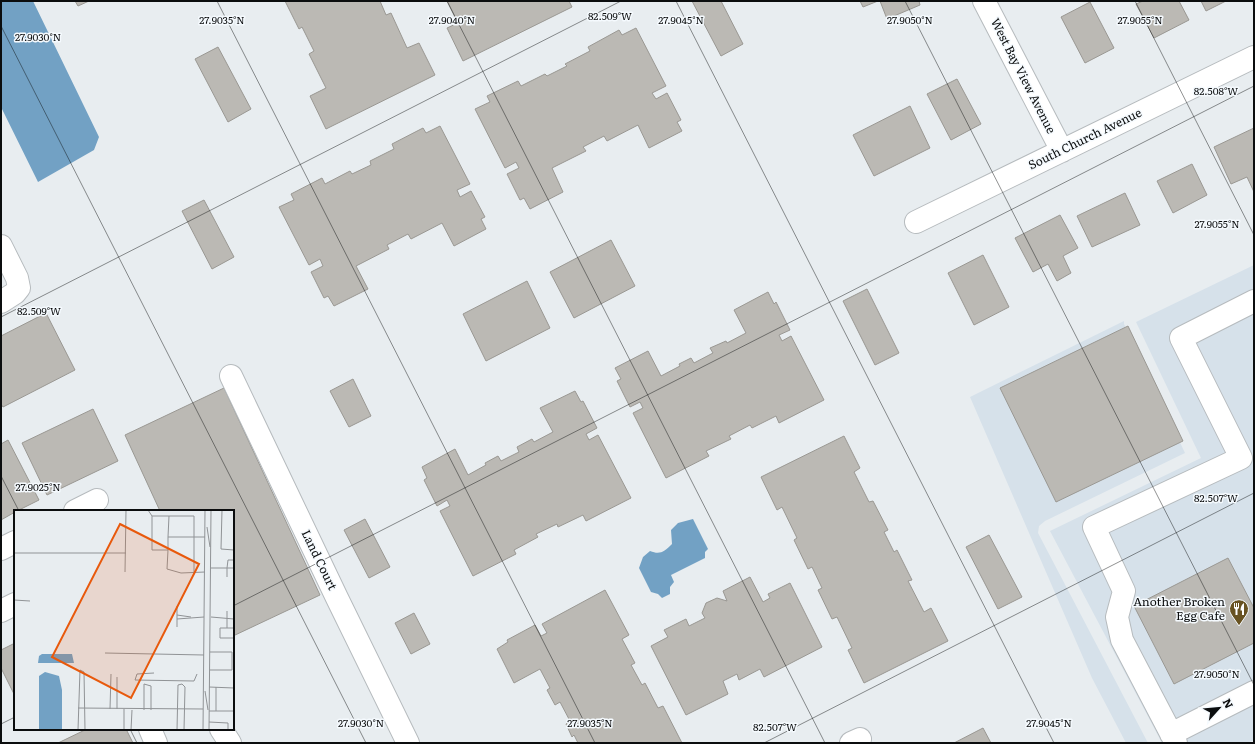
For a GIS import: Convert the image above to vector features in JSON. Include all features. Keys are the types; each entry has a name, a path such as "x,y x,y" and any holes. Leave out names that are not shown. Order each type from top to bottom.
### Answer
{"street":[{"name":"West Bay View Avenue","path":"984,1 1062,151"},
{"name":"South Church Avenue","path":"916,222 1254,57"},
{"path":"1,246 17,278 19,288 15,294 1,302"},
{"path":"1254,300 1181,338 1248,455 1094,527 1124,591 1117,617 1122,640 1173,739 1254,692"},
{"name":"Land Court","path":"231,376 408,743"},
{"path":"77,510 97,500"},
{"path":"1,549 14,542"},
{"path":"1,611 14,604"},
{"path":"150,730 156,743"},
{"path":"223,730 230,743"}],"shaded area":[{"path":"1254,265 1254,740 1247,743 1162,743 1050,531 1201,458 1136,322"},
{"path":"1124,321 1124,324 1185,453 1045,521 1039,526 1038,533 1148,743 1126,743 1092,678 970,397"}],"water":[{"path":"1,1 33,1 99,137 94,150 38,182 1,107"},
{"path":"693,519 708,549 705,552 705,558 671,575 674,582 670,587 670,594 662,598 658,594 651,592 639,568 643,557 650,551 659,553 667,549 672,544 671,530 678,523"}],"building":[{"path":"75,1 89,1 78,6"},
{"path":"285,1 380,1 386,15 391,13 407,48 419,43 435,75 326,129 310,96 326,88 309,54 314,51 302,27 299,29"},
{"path":"447,1 569,1 572,7 463,61 447,28 458,23"},
{"path":"692,1 721,1 743,44 721,56"},
{"path":"860,1 878,1 863,7"},
{"path":"880,1 919,1 920,5 887,19"},
{"path":"1143,1 1179,1 1189,20 1154,38 1136,4"},
{"path":"1201,1 1226,1 1206,11"},
{"path":"1090,2 1114,48 1085,63 1061,17"},
{"path":"636,28 666,86 652,93 656,99 667,93 681,120 677,122 682,131 649,148 638,125 607,141 604,136 583,147 586,151 552,168 563,192 530,209 524,198 520,200 507,174 519,168 516,162 505,168 475,109 490,102 487,96 518,81 521,86 545,74 547,76 567,66 565,64 590,51 588,47 619,30 622,35"},
{"path":"218,47 251,109 228,122 195,59"},
{"path":"957,79 981,124 951,140 927,94"},
{"path":"910,106 930,148 874,176 853,135"},
{"path":"440,126 470,184 457,190 460,197 471,191 485,217 481,219 486,229 454,246 442,223 411,239 408,234 387,245 389,249 356,266 368,289 334,306 328,296 324,298 311,272 323,266 320,259 309,265 279,207 294,200 291,194 322,178 325,184 350,171 352,174 371,165 370,161 394,149 392,144 423,128 426,133"},
{"path":"1254,128 1254,192 1247,177 1231,184 1214,147"},
{"path":"1192,164 1207,195 1173,213 1157,181"},
{"path":"1125,193 1140,225 1092,247 1077,216"},
{"path":"204,200 234,257 212,269 182,211"},
{"path":"1060,215 1078,248 1063,256 1071,273 1057,281 1048,264 1033,272 1015,238"},
{"path":"611,240 635,286 574,318 550,272"},
{"path":"983,255 1009,307 974,325 948,273"},
{"path":"527,281 550,328 486,361 463,314"},
{"path":"867,289 899,353 875,365 843,301"},
{"path":"768,292 774,304 776,302 790,330 779,335 782,341 791,336 824,400 779,423 776,416 752,428 750,425 729,436 731,439 706,451 709,456 666,478 633,413 643,408 640,402 630,407 617,381 621,379 615,368 648,351 661,376 680,366 679,364 691,358 694,363 713,353 710,348 726,341 727,343 746,333 734,310"},
{"path":"46,313 75,370 3,407 1,404 1,336"},
{"path":"1128,326 1183,441 1056,502 1000,388"},
{"path":"353,379 371,416 349,427 330,391"},
{"path":"224,388 320,595 234,636 234,510 160,510 125,435"},
{"path":"575,391 581,402 583,401 597,428 586,434 589,440 598,435 631,498 586,521 583,515 558,527 557,524 536,534 538,537 514,550 516,554 473,576 440,511 450,506 447,500 437,506 424,480 427,478 422,467 455,449 468,475 498,456 501,461 519,452 517,447 532,439 534,442 553,432 540,408"},
{"path":"93,409 118,461 47,495 22,443"},
{"path":"844,436 860,468 854,472 869,502 873,501 888,530 884,532 894,552 897,550 912,580 908,581 924,612 931,608 948,641 864,683 848,650 852,648 837,617 832,619 818,590 822,588 812,567 808,569 794,540 797,538 782,507 777,510 761,477"},
{"path":"8,440 39,500 19,510 14,510 14,513 1,520 1,444"},
{"path":"365,519 390,567 369,578 344,530"},
{"path":"989,535 1022,597 998,609 966,547"},
{"path":"1228,558 1254,608 1254,643 1174,684 1134,606"},
{"path":"750,577 763,602 770,598 768,594 790,583 822,647 764,677 760,669 739,680 737,674 723,681 728,694 686,715 651,646 668,637 664,630 686,619 689,626 705,618 702,613 706,603 717,598 727,601 723,591"},
{"path":"605,590 629,635 622,639 635,663 631,665 642,685 645,683 658,708 663,706 682,743 578,743 574,735 572,737 566,724 570,721 560,702 555,705 547,690 550,688 540,669 514,683 497,649 508,642 507,640 535,625 541,636 547,633 542,624"},
{"path":"414,613 430,644 411,654 395,623"},
{"path":"14,644 14,694 1,668 1,650"},
{"path":"983,728 991,743 954,743"},
{"path":"85,730 126,730 133,743 58,743"}],"place":[{"name":"Another Broken Egg Cafe","path":"1239,626"}]}
